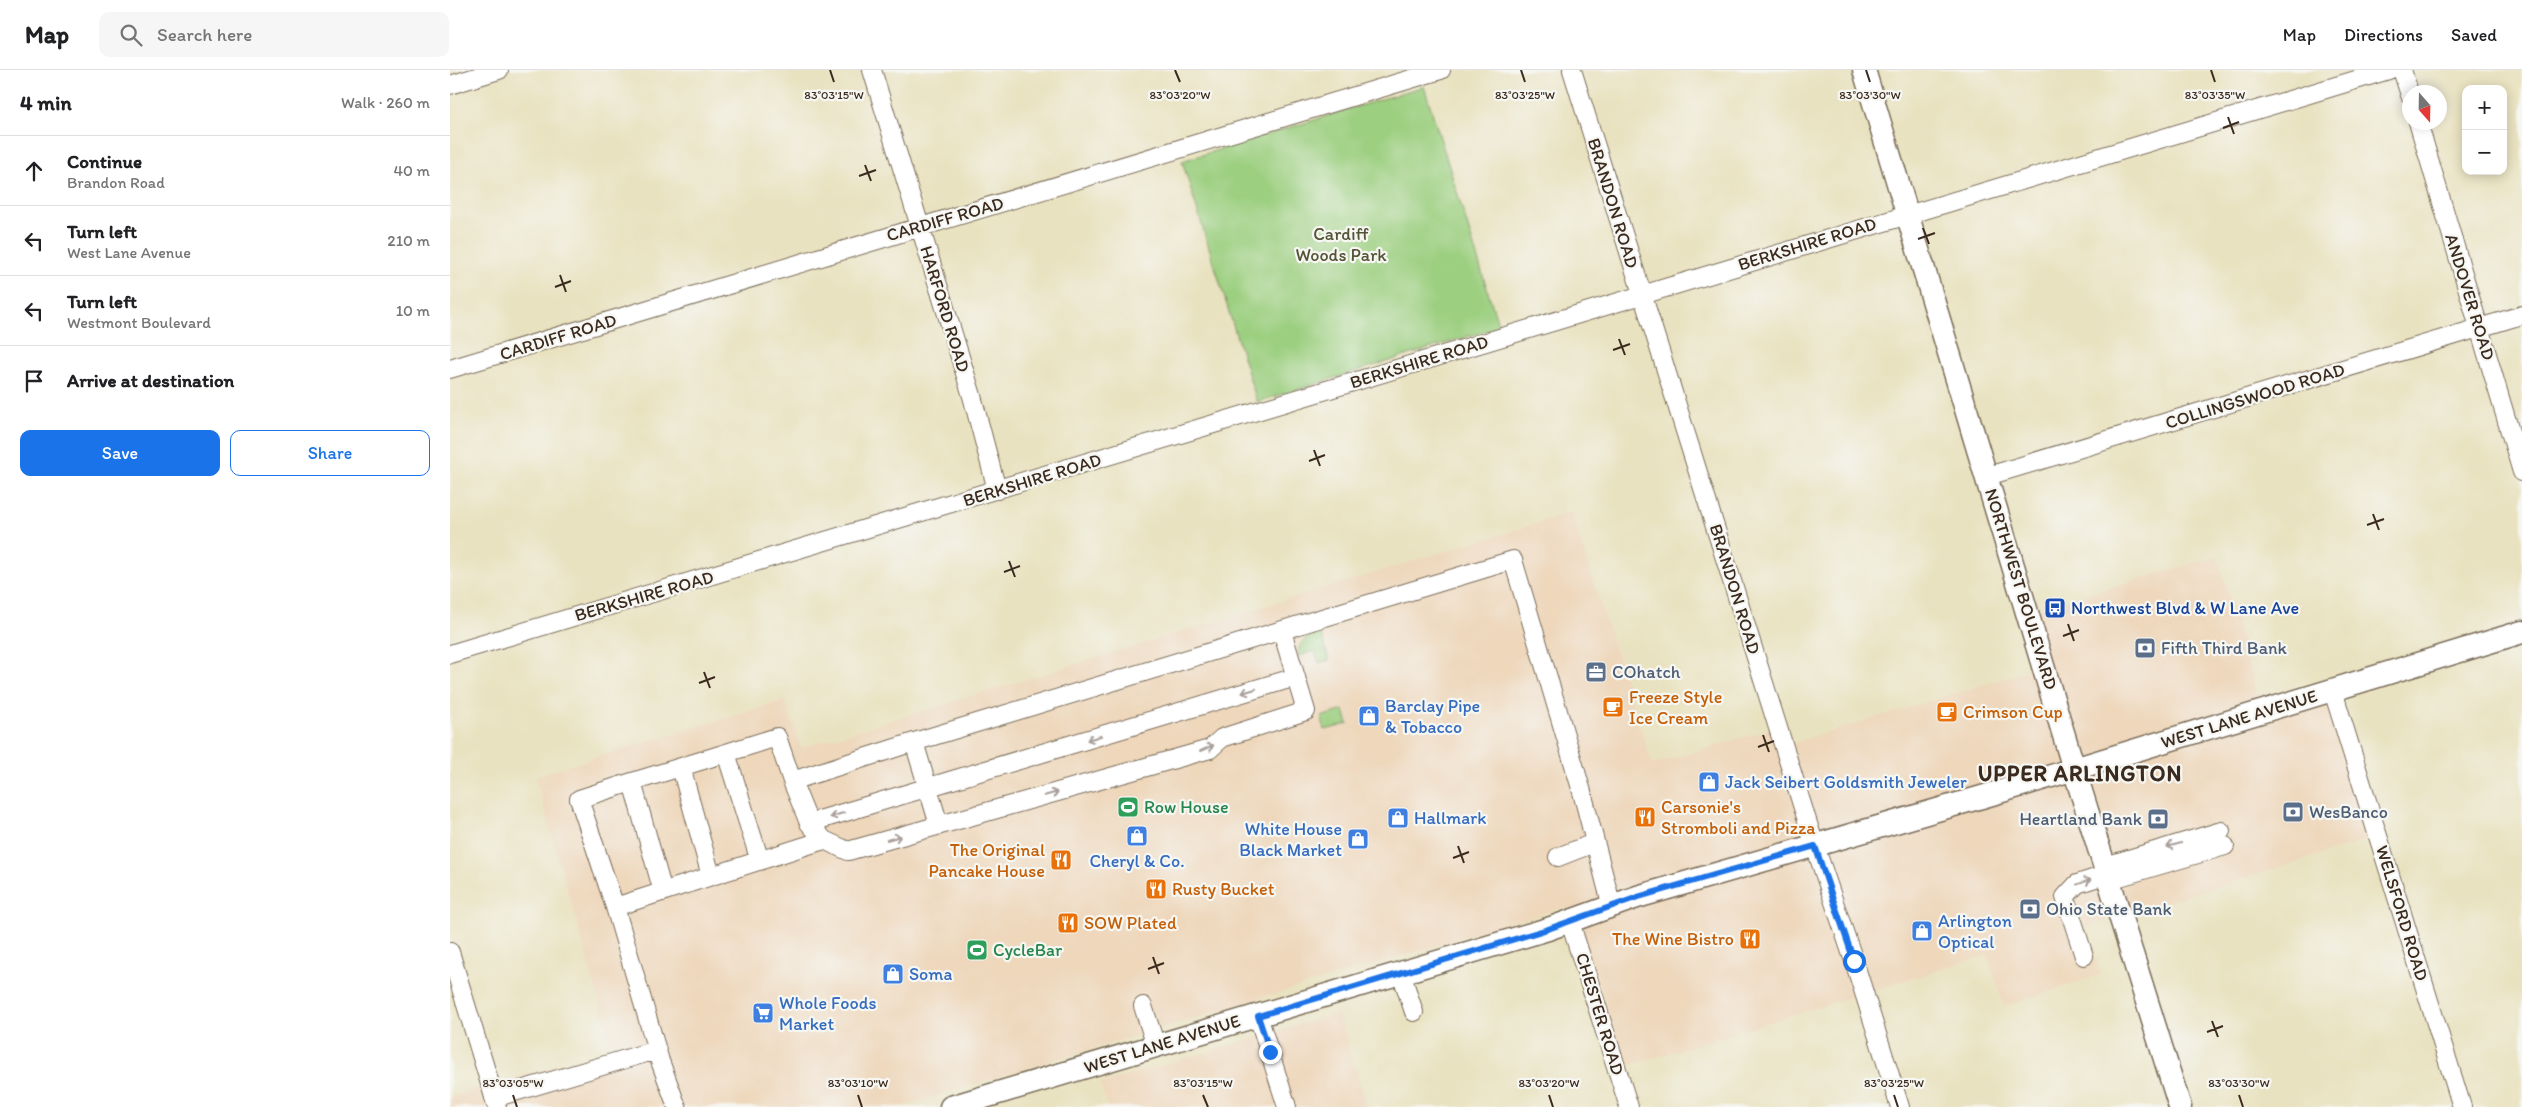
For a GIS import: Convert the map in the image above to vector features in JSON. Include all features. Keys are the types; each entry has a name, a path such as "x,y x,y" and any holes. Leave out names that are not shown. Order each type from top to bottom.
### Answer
{"main road":[{"name":"NORTHWEST BOULEVARD","path":"1864,70 1988,476 2074,769 2180,1107"},
{"name":"WEST LANE AVENUE","path":"951,1107 1570,922 1638,897 2074,769 2522,632"}],"street":[{"path":"450,85 499,70"},
{"name":"HARFORD ROAD","path":"872,70 972,396 997,490"},
{"name":"CARDIFF ROAD","path":"450,369 1441,70"},
{"name":"BRANDON ROAD","path":"1572,70 1815,846 1856,967 1900,1107"},
{"name":"BERKSHIRE ROAD","path":"450,654 997,490 1642,293 2389,70"},
{"path":"2402,70 2407,85"},
{"name":"ANDOVER ROAD","path":"2420,130 2522,472"},
{"name":"COLLINGSWOOD ROAD","path":"1988,476 2522,315"},
{"path":"792,781 914,742 1513,560 1582,792 1612,907"},
{"path":"677,1107 656,1050 615,907 578,799 777,737 809,823 824,840 848,851 1210,749 1222,738 1306,712 1282,631"},
{"path":"809,823 1296,677"},
{"name":"WELSFORD ROAD","path":"2333,691 2462,1107"},
{"path":"914,742 939,825"},
{"path":"726,753 760,860"},
{"path":"681,767 711,876"},
{"path":"632,782 663,892"},
{"path":"2084,956 2065,897 2077,884 2223,838"},
{"path":"615,907 824,840"},
{"path":"1558,858 1594,843"},
{"name":"CHESTER ROAD","path":"1570,922 1629,1107"},
{"path":"450,952 495,1102 656,1050"},
{"path":"1401,972 1414,1012"},
{"path":"1144,1006 1156,1046"},
{"path":"1258,1016 1287,1107"}],"shaded area":[{"path":"1571,513 1652,765 1778,727 1784,746 2044,666 2028,611 2217,557 2263,715 2334,695 2378,837 2085,927 2100,975 2004,1006 1987,955 1617,1069 1565,907 899,1107 450,1107 450,1097 613,1049 535,776 785,700 801,748"},
{"path":"1338,1013 1367,1107 1107,1107 1101,1084"}],"green space":[{"name":"Cardiff Woods Park","path":"1424,86 1499,327 1257,402 1182,161"},
{"path":"1321,633 1329,660 1319,663 1315,651 1298,656 1298,651 1304,640"},
{"path":"1344,710 1348,724 1325,730 1321,717"}],"place":[{"name":"Northwest Blvd & W Lane Ave","path":"2055,608"},
{"name":"Fifth Third Bank","path":"2145,648"},
{"name":"COhatch","path":"1596,672"},
{"name":"Freeze Style Ice Cream","path":"1613,707"},
{"name":"Crimson Cup","path":"1947,712"},
{"name":"Barclay Pipe & Tobacco","path":"1369,716"},
{"name":"Jack Seibert Goldsmith Jeweler","path":"1709,782"},
{"name":"Row House","path":"1128,807"},
{"name":"WesBanco","path":"2293,812"},
{"name":"Carsonie's Stromboli and Pizza","path":"1645,817"},
{"name":"Hallmark","path":"1398,818"},
{"name":"Heartland Bank","path":"2158,819"},
{"name":"Cheryl & Co.","path":"1137,836"},
{"name":"White House Black Market","path":"1358,839"},
{"name":"The Original Pancake House","path":"1061,860"},
{"name":"Rusty Bucket","path":"1156,889"},
{"name":"Ohio State Bank","path":"2030,909"},
{"name":"SOW Plated","path":"1068,923"},
{"name":"Arlington Optical","path":"1922,931"},
{"name":"The Wine Bistro","path":"1750,939"},
{"name":"CycleBar","path":"977,950"},
{"name":"Soma","path":"893,974"},
{"name":"Whole Foods Market","path":"763,1013"}],"district":[{"name":"UPPER ARLINGTON","path":"2080,773"}],"route":[{"path":"1270,1052 1258,1016 1548,929 1638,897 1815,846 1854,961"}]}
